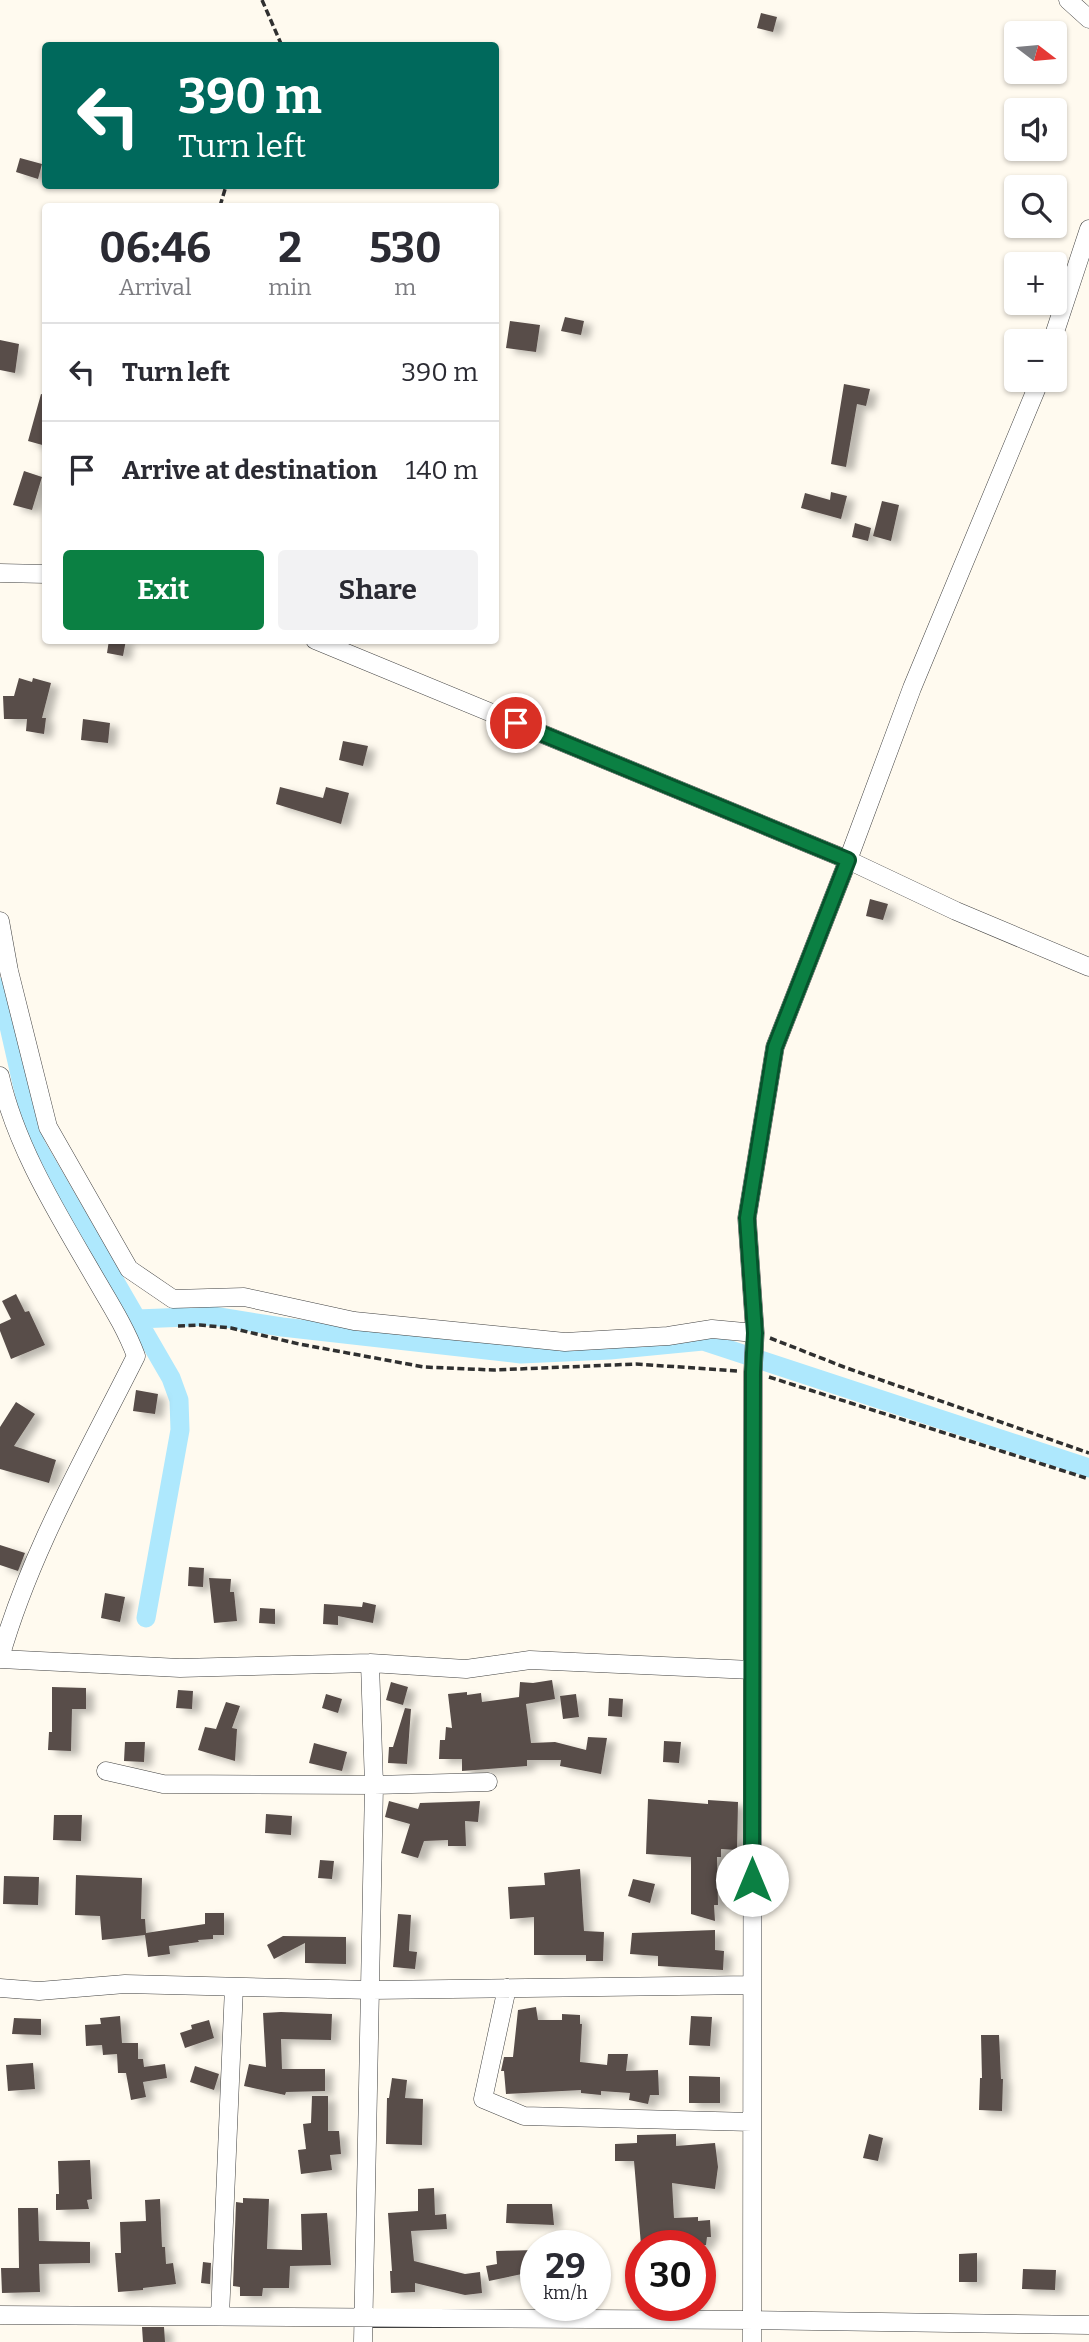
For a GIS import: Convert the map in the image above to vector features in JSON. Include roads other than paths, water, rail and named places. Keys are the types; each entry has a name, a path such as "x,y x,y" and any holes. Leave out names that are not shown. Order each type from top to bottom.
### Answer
{"street":[{"path":"1068,0 1089,19"},
{"path":"1056,329 1089,229"},
{"path":"752,2342 751,1670 755,1333 747,1218 775,1047 912,688 1035,392"},
{"path":"0,573 42,574"},
{"path":"325,644 848,860 956,911 1089,967"},
{"path":"0,921 9,971 48,1127 129,1269 173,1300 244,1297 354,1321 565,1342 668,1336 712,1329 755,1333"},
{"path":"0,1076 6,1100 44,1189 124,1328 136,1356 41,1547 10,1621 0,1659 180,1668 370,1663 466,1669 530,1660 751,1670"},
{"path":"363,2342 372,1990 374,1785 370,1663"},
{"path":"106,1771 163,1784 374,1785 488,1782"},
{"path":"0,1989 39,1992 125,1984 372,1990 752,1985"},
{"path":"220,2316 234,1987"},
{"path":"507,1988 482,2099 524,2116 752,2122"},
{"path":"0,2315 1089,2325"}],"waterway":[{"path":"0,987 36,1145 171,1378 179,1400 180,1430 146,1618"},
{"path":"137,1319 213,1316 282,1327 521,1354 610,1350 703,1341 1089,1468"}]}
